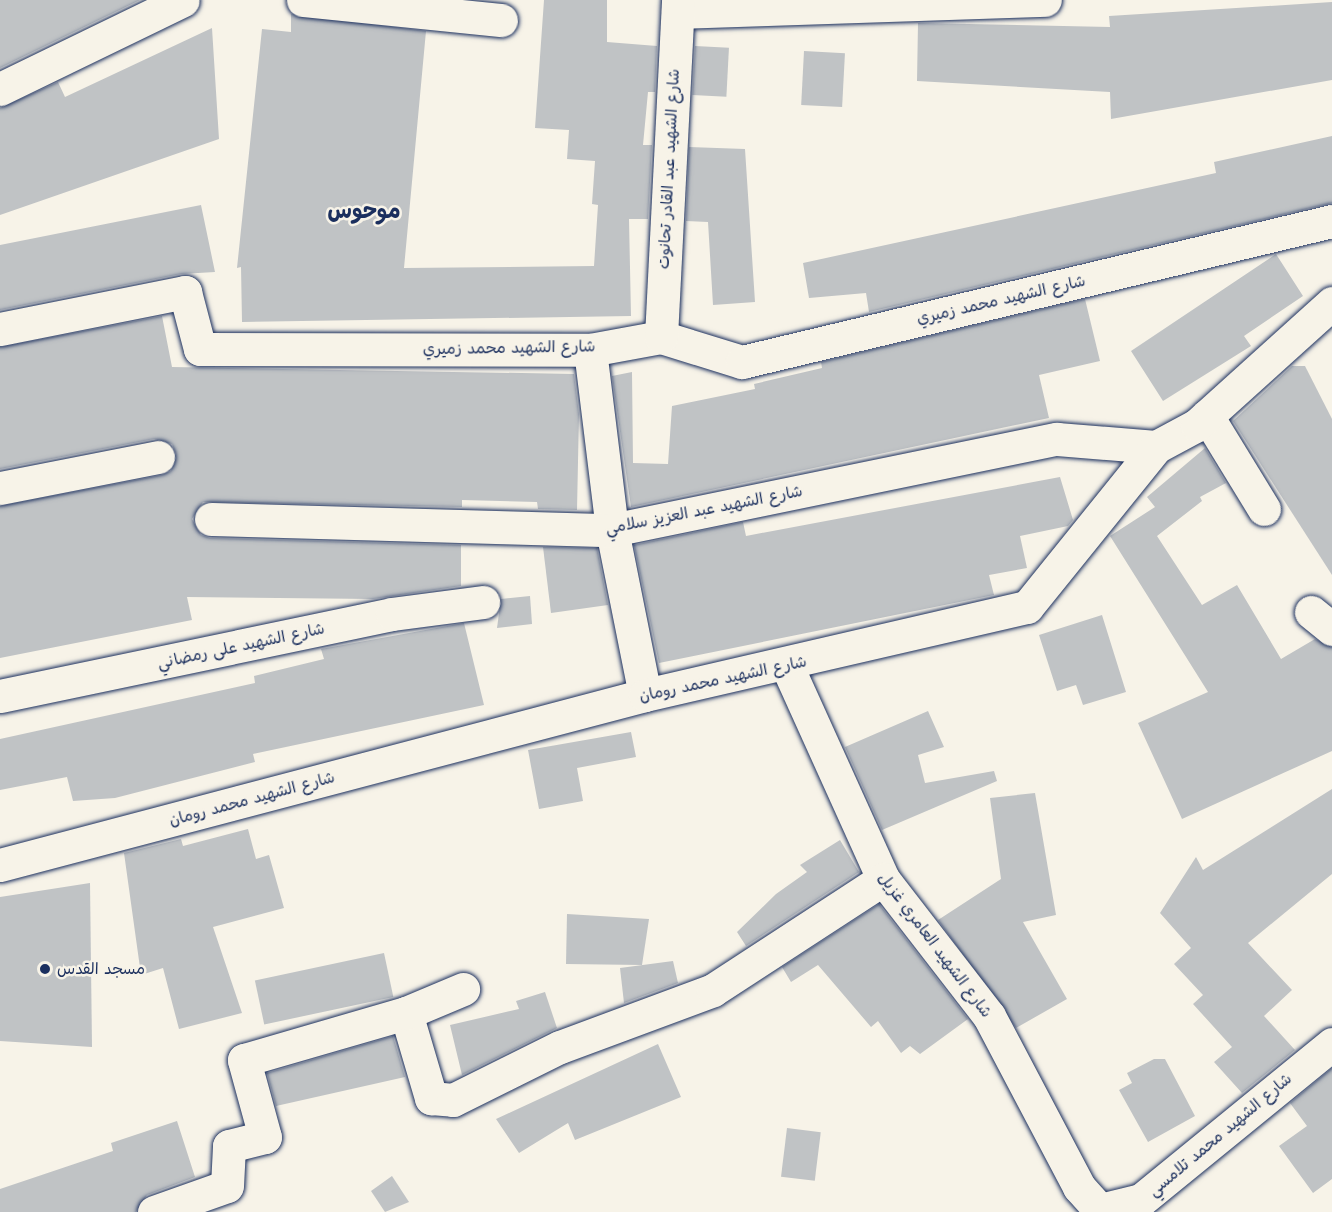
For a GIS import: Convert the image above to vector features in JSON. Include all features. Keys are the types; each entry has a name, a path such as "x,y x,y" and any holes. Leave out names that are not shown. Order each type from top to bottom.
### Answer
{"street":[{"path":"0,89 183,0"},
{"path":"303,0 501,20"},
{"path":"678,6 1045,0"},
{"name":"شارع الشهيد عبد القادر تحانوت","path":"660,337 678,6"},
{"name":"شارع الشهيد محمد زميري","path":"0,329 185,292 200,349 590,350 660,337 742,362 1332,221"},
{"name":"شارع الشهيد محمد رومان","path":"0,865 645,695 787,666 1027,607 1156,447 1207,416 1332,303"},
{"path":"590,350 612,530 645,695"},
{"path":"1207,416 1264,508"},
{"name":"شارع الشهيد عبد العزيز سلامي","path":"211,519 612,530 1057,439 1156,447"},
{"path":"0,488 158,457"},
{"name":"شارع الشهيد على رمضاني","path":"0,696 392,614 483,602"},
{"name":"شارع الشهيد العامري غزيل","path":"787,666 883,879 989,1016 1079,1187 1098,1211"},
{"path":"406,1013 430,1098 453,1100 560,1047 713,990 883,879"},
{"path":"154,1212 227,1186 229,1146 264,1137 244,1060 406,1013 464,989"},
{"name":"شارع الشهيد محمد تلامسي","path":"1098,1211 1142,1200 1332,1044"}],"building":[{"path":"0,0 140,0 0,68"},
{"path":"544,0 607,0 607,42 657,46 655,92 648,92 643,145 652,145 648,219 629,219 631,316 242,322 241,267 237,268 262,29 291,32 291,14 426,31 404,268 594,266 598,205 592,204 595,161 567,159 569,130 535,128"},
{"path":"1332,2 1332,80 1111,119 1110,92 917,81 918,23 1110,27 1109,16"},
{"path":"212,28 219,139 0,215 0,108 58,82 65,97"},
{"path":"695,46 729,48 726,97 692,95"},
{"path":"804,51 845,53 842,107 801,105"},
{"path":"1332,136 1332,203 869,312 866,293 809,298 803,263 1216,173 1214,162"},
{"path":"689,147 745,149 755,302 713,305 708,222 686,221"},
{"path":"201,205 215,272 181,274 0,310 0,245"},
{"path":"1276,254 1303,296 1244,336 1251,346 1163,401 1131,351"},
{"path":"1085,299 1100,361 1039,375 1049,418 631,507 612,376 632,372 633,463 668,464 672,406 755,389 754,384 822,368 821,362"},
{"path":"162,316 172,367 574,374 579,414 577,510 538,509 537,502 462,500 462,507 203,502 192,519 201,535 210,538 461,545 461,586 373,599 187,597 192,620 0,658 0,506 162,475 171,471 176,454 172,444 154,439 0,469 0,347"},
{"path":"1292,366 1305,366 1332,419 1332,575 1233,421"},
{"path":"1205,448 1226,483 1200,497 1202,501 1157,536 1202,605 1237,585 1281,659 1315,639 1332,647 1332,751 1182,819 1138,723 1208,692 1110,536 1155,507 1147,497"},
{"path":"1060,477 1073,520 1068,526 1020,536 1027,568 989,575 994,595 659,663 634,545 743,522 746,536"},
{"path":"543,547 597,548 608,605 551,613"},
{"path":"530,596 532,624 497,628 501,599"},
{"path":"1102,615 1126,692 1083,705 1076,685 1057,691 1039,635"},
{"path":"464,623 484,705 253,754 255,762 115,798 73,801 67,777 0,790 0,739 255,683 254,676 324,659 321,649"},
{"path":"928,711 944,747 918,755 925,783 994,771 997,781 882,830 845,747"},
{"path":"631,732 636,757 577,768 583,801 539,809 528,750"},
{"path":"1332,789 1332,874 1248,943 1292,990 1264,1016 1295,1050 1242,1093 1214,1062 1232,1047 1193,1004 1203,995 1174,964 1191,948 1160,913 1196,857 1203,870"},
{"path":"1035,793 1056,915 1023,922 1067,999 1016,1028 938,920 1001,879 990,798"},
{"path":"248,829 256,859 269,855 284,908 213,927 242,1013 179,1029 163,968 141,975 124,853 181,839 183,846"},
{"path":"840,840 859,872 746,946 737,932 776,894 807,872 800,865"},
{"name":"مسجد القدس","path":"90,883 92,1047 0,1041 0,897"},
{"path":"879,904 968,1019 920,1054 910,1046 901,1053 878,1021 871,1027 818,965 791,982 782,967"},
{"path":"567,914 649,919 642,965 566,964"},
{"path":"384,953 393,997 264,1024 255,980"},
{"path":"673,961 678,983 624,1003 620,968"},
{"path":"545,992 557,1028 462,1075 450,1025 519,1009 516,1001"},
{"path":"393,1036 405,1077 276,1106 267,1073"},
{"path":"658,1044 681,1097 575,1140 568,1123 519,1153 496,1119"},
{"path":"1154,1059 1165,1059 1195,1116 1148,1142 1119,1090 1132,1083 1127,1073"},
{"path":"1332,1068 1332,1179 1313,1193 1279,1146 1307,1126 1290,1103"},
{"path":"177,1121 195,1177 147,1195 136,1212 0,1212 0,1189 113,1151 111,1143"},
{"path":"787,1128 821,1132 815,1181 781,1177"},
{"path":"392,1176 409,1202 385,1212 371,1191"}],"place":[{"name":"مسجد القدس","path":"45,969"}],"district":[{"name":"موحوس","path":"364,212"}]}
